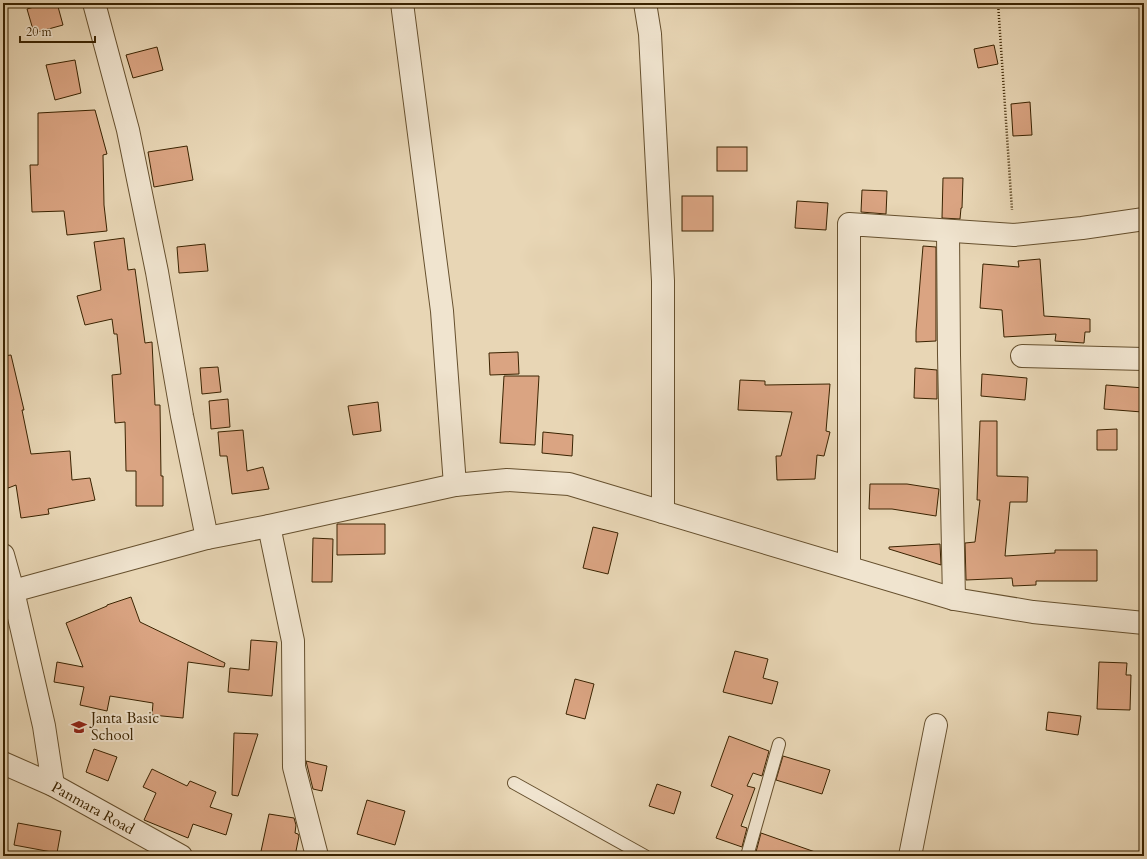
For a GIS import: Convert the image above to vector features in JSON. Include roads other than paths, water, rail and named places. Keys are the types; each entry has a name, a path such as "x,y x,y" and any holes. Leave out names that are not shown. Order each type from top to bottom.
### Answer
{"street":[{"path":"94,3 128,130 157,272 182,416 207,538"},
{"path":"402,3 442,311 455,485"},
{"path":"645,3 650,34 663,281 664,512"},
{"path":"848,568 849,224 1014,235 1082,228 1144,219"},
{"path":"948,231 954,599"},
{"path":"1022,356 1144,359"},
{"path":"13,591 207,538 269,526 455,485 507,480 569,484 954,599 1033,612 1144,622"},
{"path":"269,526 293,641 294,767 317,856"},
{"path":"3,555 13,591 44,726 54,785"},
{"path":"910,856 936,725"},
{"name":"Panmara Road","path":"3,763 54,785 181,856"}],"lane":[{"path":"747,856 779,744"},
{"path":"514,783 645,856"}],"place":[{"name":"Janta Basic School","path":"79,727"}]}
